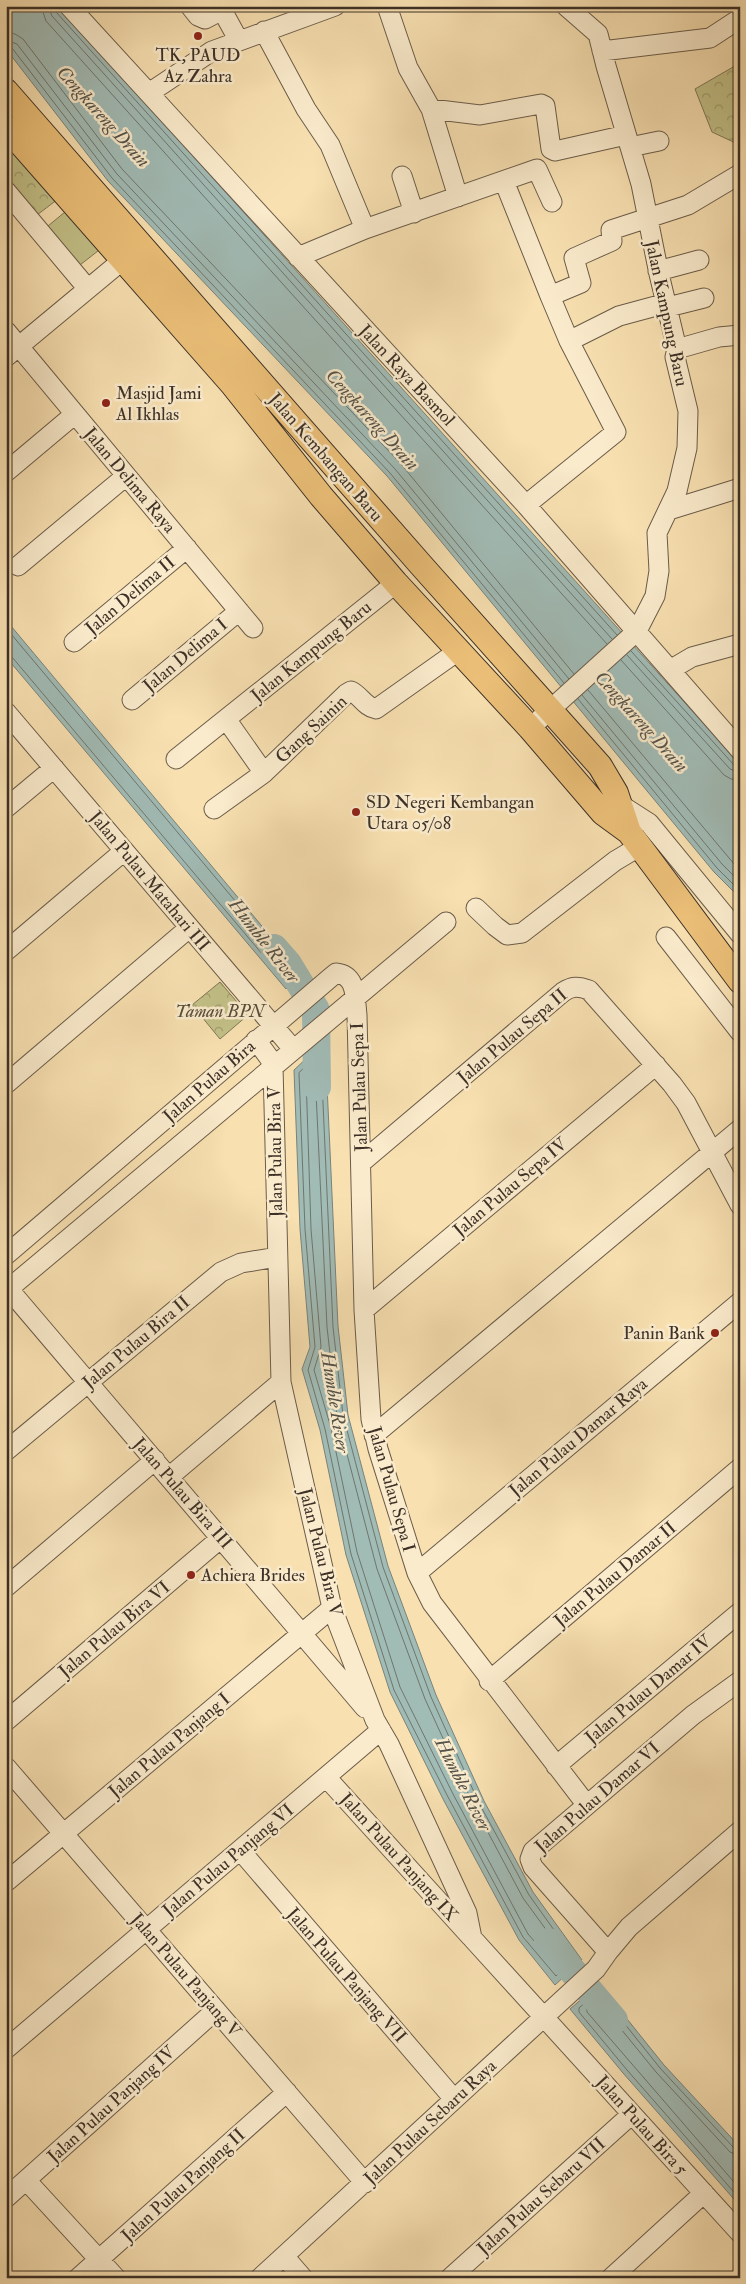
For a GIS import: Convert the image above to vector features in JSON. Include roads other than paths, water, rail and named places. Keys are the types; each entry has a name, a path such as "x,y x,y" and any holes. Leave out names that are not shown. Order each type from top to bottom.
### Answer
{"main road":[{"name":"Jalan Kembangan Baru","path":"6,91 421,566 557,704 609,779 634,839"},
{"name":"Jalan Kembangan Baru","path":"6,127 232,384 322,496 396,582 530,728 603,813 634,839 740,981"}],"street":[{"name":"Jalan Raya Basmol","path":"69,6 526,505 635,633 740,750"},
{"path":"190,6 198,16 205,19 222,10 239,41"},
{"path":"149,93 212,51 335,6"},
{"path":"387,6 408,68 431,109 458,197"},
{"name":"Jalan Kampung Baru","path":"530,728 635,633 655,596 659,571 657,534 677,490 687,448 688,410 675,357 678,349 658,270 641,184 598,34 566,6"},
{"path":"602,51 710,38 736,21"},
{"path":"264,31 306,109 330,145 365,228"},
{"path":"298,257 365,228 554,162 555,151 552,149 545,106 542,104 480,115 431,109"},
{"path":"555,151 628,141 659,141"},
{"path":"537,169 552,202"},
{"path":"550,296 580,283 575,257 612,241 611,230 688,205 740,174"},
{"path":"402,176 414,212"},
{"path":"504,181 569,341 616,432 526,505"},
{"path":"6,191 88,289"},
{"path":"13,352 124,259"},
{"path":"658,270 699,260"},
{"path":"569,341 619,316 704,298"},
{"name":"Jalan Delima Raya","path":"6,331 13,352 75,414 253,628"},
{"path":"678,349 719,337 740,335"},
{"path":"6,472 75,414"},
{"path":"18,566 126,476"},
{"path":"669,510 740,488"},
{"name":"Jalan Delima II","path":"74,642 187,548"},
{"name":"Jalan Kampung Baru","path":"176,758 396,582"},
{"name":"Jalan Delima I","path":"132,700 239,611"},
{"path":"670,670 692,657 740,644"},
{"name":"Gang Sainin","path":"214,809 264,773 346,694 350,692 355,693 370,708 376,709 458,651"},
{"name":"Jalan Pulau Matahari III","path":"6,712 293,1049"},
{"path":"226,719 264,773"},
{"path":"6,808 54,768"},
{"path":"621,805 648,823 740,934"},
{"path":"476,908 507,935 522,933 615,861 634,839"},
{"path":"6,951 124,851"},
{"path":"350,1002 446,922"},
{"path":"6,1084 189,928"},
{"path":"666,937 740,1032"},
{"name":"Jalan Pulau Bira","path":"6,1255 294,1007 336,973 348,977 352,984 350,1002 7,1289"},
{"name":"Jalan Pulau Sepa II","path":"362,1162 570,987 580,986 589,990 656,1065 686,1104 740,1205"},
{"name":"Jalan Pulau Sepa I","path":"350,1002 362,1162 364,1310 371,1419 374,1435 417,1573 432,1603 489,1681 586,1804"},
{"name":"Jalan Pulau Bira V","path":"256,1040 273,1066 280,1382 332,1608 378,1725 467,1913 472,1938"},
{"name":"Jalan Pulau Sepa IV","path":"364,1310 656,1065"},
{"path":"374,1435 740,1129"},
{"name":"Jalan Pulau Bira II","path":"6,1451 221,1272 241,1263 277,1257"},
{"name":"Jalan Pulau Bira III","path":"7,1289 155,1460 378,1725"},
{"name":"Jalan Pulau Damar Raya","path":"417,1573 740,1302"},
{"path":"169,1477 280,1382"},
{"path":"6,1587 155,1460"},
{"name":"Jalan Pulau Damar II","path":"489,1681 740,1468"},
{"name":"Jalan Pulau Bira VI","path":"6,1721 221,1538"},
{"name":"Jalan Pulau Panjang I","path":"6,1882 332,1608"},
{"name":"Jalan Pulau Damar IV","path":"556,1766 740,1612"},
{"name":"Jalan Pulau Damar VI","path":"601,1962 533,1867 530,1859 533,1851 708,1702 740,1681"},
{"name":"Jalan Pulau Panjang VI","path":"6,2049 326,1777 378,1725"},
{"name":"Jalan Pulau Panjang V","path":"6,1767 365,2183"},
{"name":"Jalan Pulau Panjang IX","path":"326,1777 472,1938"},
{"name":"Jalan Pulau Sebaru Raya","path":"260,2278 365,2183 601,1962 629,1927 740,1831"},
{"name":"Jalan Pulau Panjang VII","path":"240,1850 454,2099"},
{"path":"472,1938 548,2012"},
{"name":"Jalan Pulau Panjang IV","path":"6,2198 216,2010"},
{"name":"Jalan Pulau Bira 5","path":"548,2012 632,2114 740,2233"},
{"name":"Jalan Pulau Panjang II","path":"78,2278 288,2092"},
{"name":"Jalan Pulau Sebaru VII","path":"450,2278 632,2114"},
{"path":"26,2180 116,2278"},
{"path":"611,2278 704,2194"},
{"path":"284,2256 303,2278"}],"water":[{"name":"Cengkareng Drain","path":"6,6 58,6 740,764 740,898 714,872 387,476 108,181 6,49"},
{"path":"6,620 302,974 286,989 6,657"},
{"path":"325,1041 338,1326 348,1415 388,1566 436,1695 484,1801 533,1892 582,1960 555,1985 519,1940 443,1799 390,1692 346,1555 320,1430 302,1369 310,1347 300,1229 294,1070"},
{"path":"599,1984 664,2065 740,2147 740,2206 623,2073 570,2009"}],"waterway":[{"name":"Humble River","path":"274,948 288,964 316,1010 317,1087"},
{"name":"Humble River","path":"548,1942 614,2020"}],"place":[{"name":"TK, PAUD Az Zahra","path":"198,36"},
{"name":"Masjid Jami Al Ikhlas","path":"106,403"},
{"name":"SD Negeri Kembangan Utara 05/08","path":"356,812"},
{"name":"Panin Bank","path":"715,1333"},
{"name":"Achiera Brides","path":"191,1575"}],"park label":[{"name":"Taman BPN","path":"220,1011"}]}
